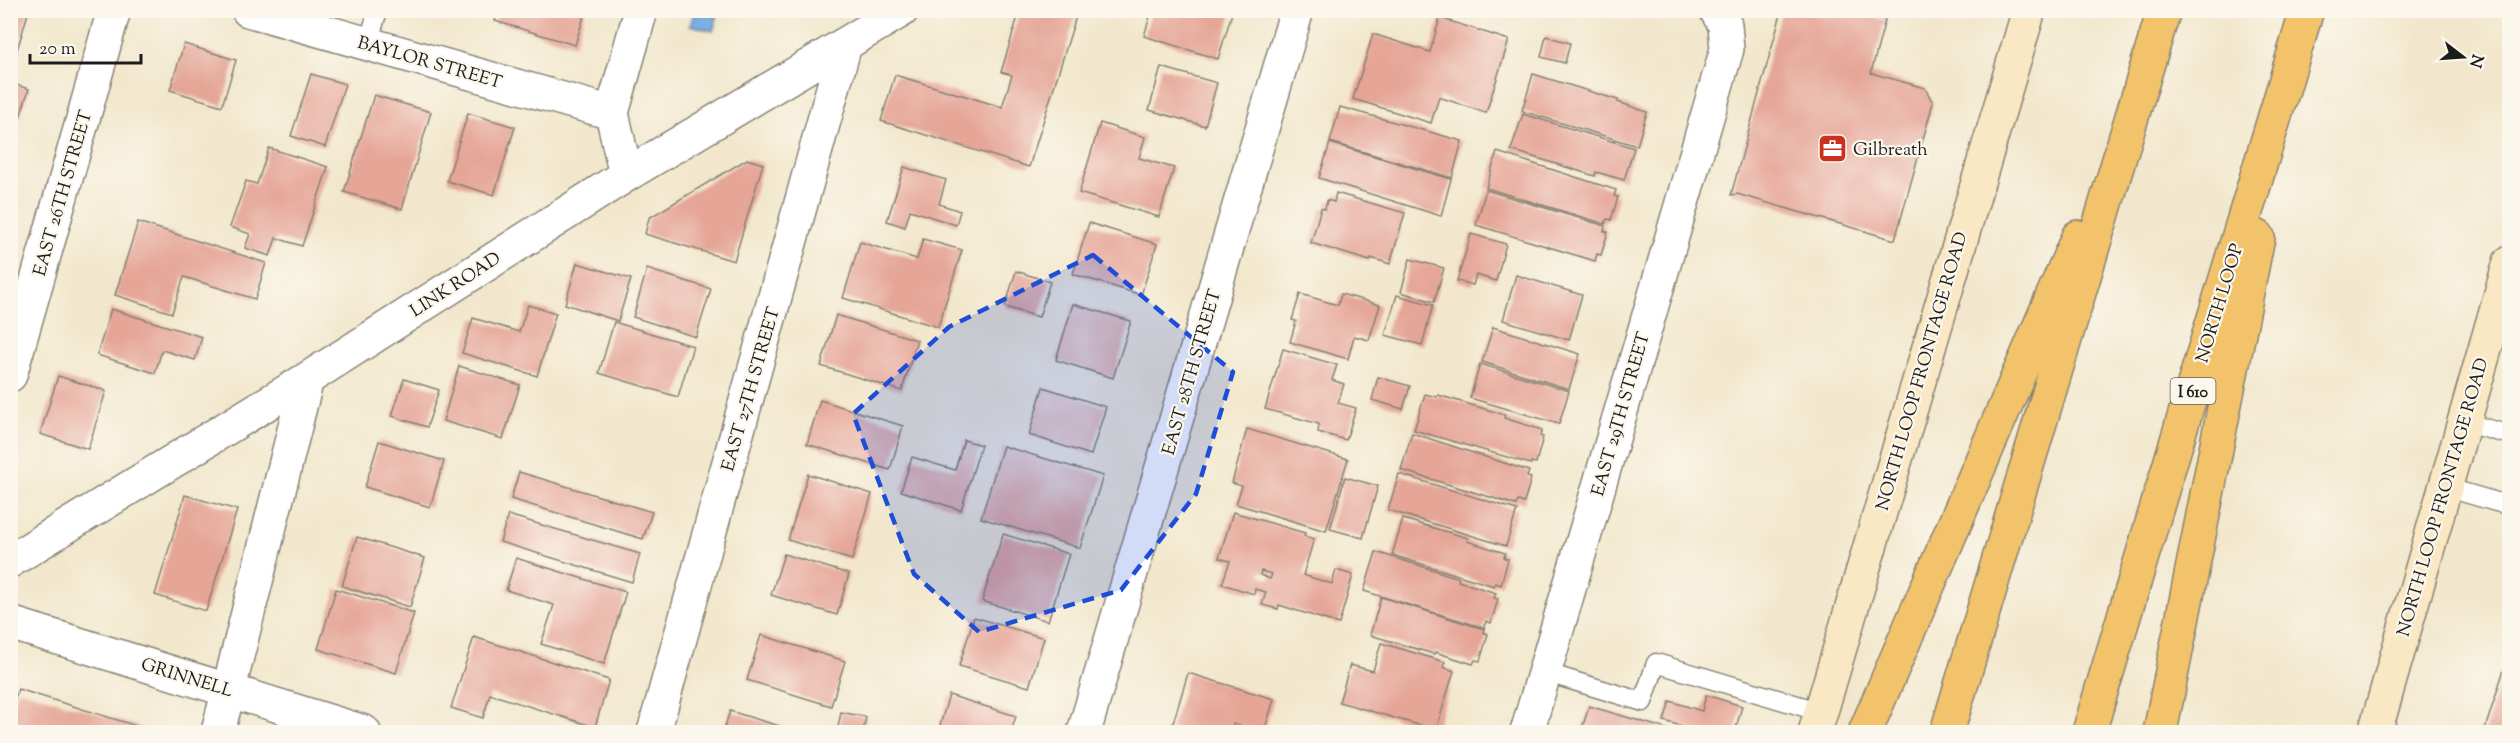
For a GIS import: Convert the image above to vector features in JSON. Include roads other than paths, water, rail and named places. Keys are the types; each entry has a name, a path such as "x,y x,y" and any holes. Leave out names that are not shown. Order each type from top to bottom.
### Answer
{"highway":[{"path":"1947,732 2164,10"},
{"name":"NORTH LOOP","path":"2089,732 2307,10"},
{"path":"2160,732 2296,49"},
{"path":"1865,732 2141,90"}],"main road":[{"name":"NORTH LOOP FRONTAGE ROAD","path":"1818,722 1938,310 2029,10"},
{"name":"NORTH LOOP FRONTAGE ROAD","path":"2375,732 2510,262"}],"street":[{"name":"EAST 26TH STREET","path":"10,375 114,10"},
{"name":"BAYLOR STREET","path":"248,10 612,113"},
{"path":"626,175 612,113 641,10"},
{"name":"LINK ROAD","path":"10,561 307,380 626,175 902,10"},
{"name":"EAST 28TH STREET","path":"1084,732 1297,10"},
{"name":"EAST 29TH STREET","path":"1527,732 1727,49 1725,25 1716,10"},
{"name":"EAST 27TH STREET","path":"654,732 845,45"},
{"path":"218,732 307,380"},
{"name":"GRINNELL","path":"10,623 364,732"}],"lane":[{"path":"368,44 378,10"},
{"path":"2463,422 2510,435"},
{"path":"2445,487 2510,506"},
{"path":"1544,672 1644,702 1656,663 1818,722"}],"water":[{"path":"695,11 719,11 713,31 690,25"}],"place":[{"name":"Gilbreath","path":"1832,149"}]}
